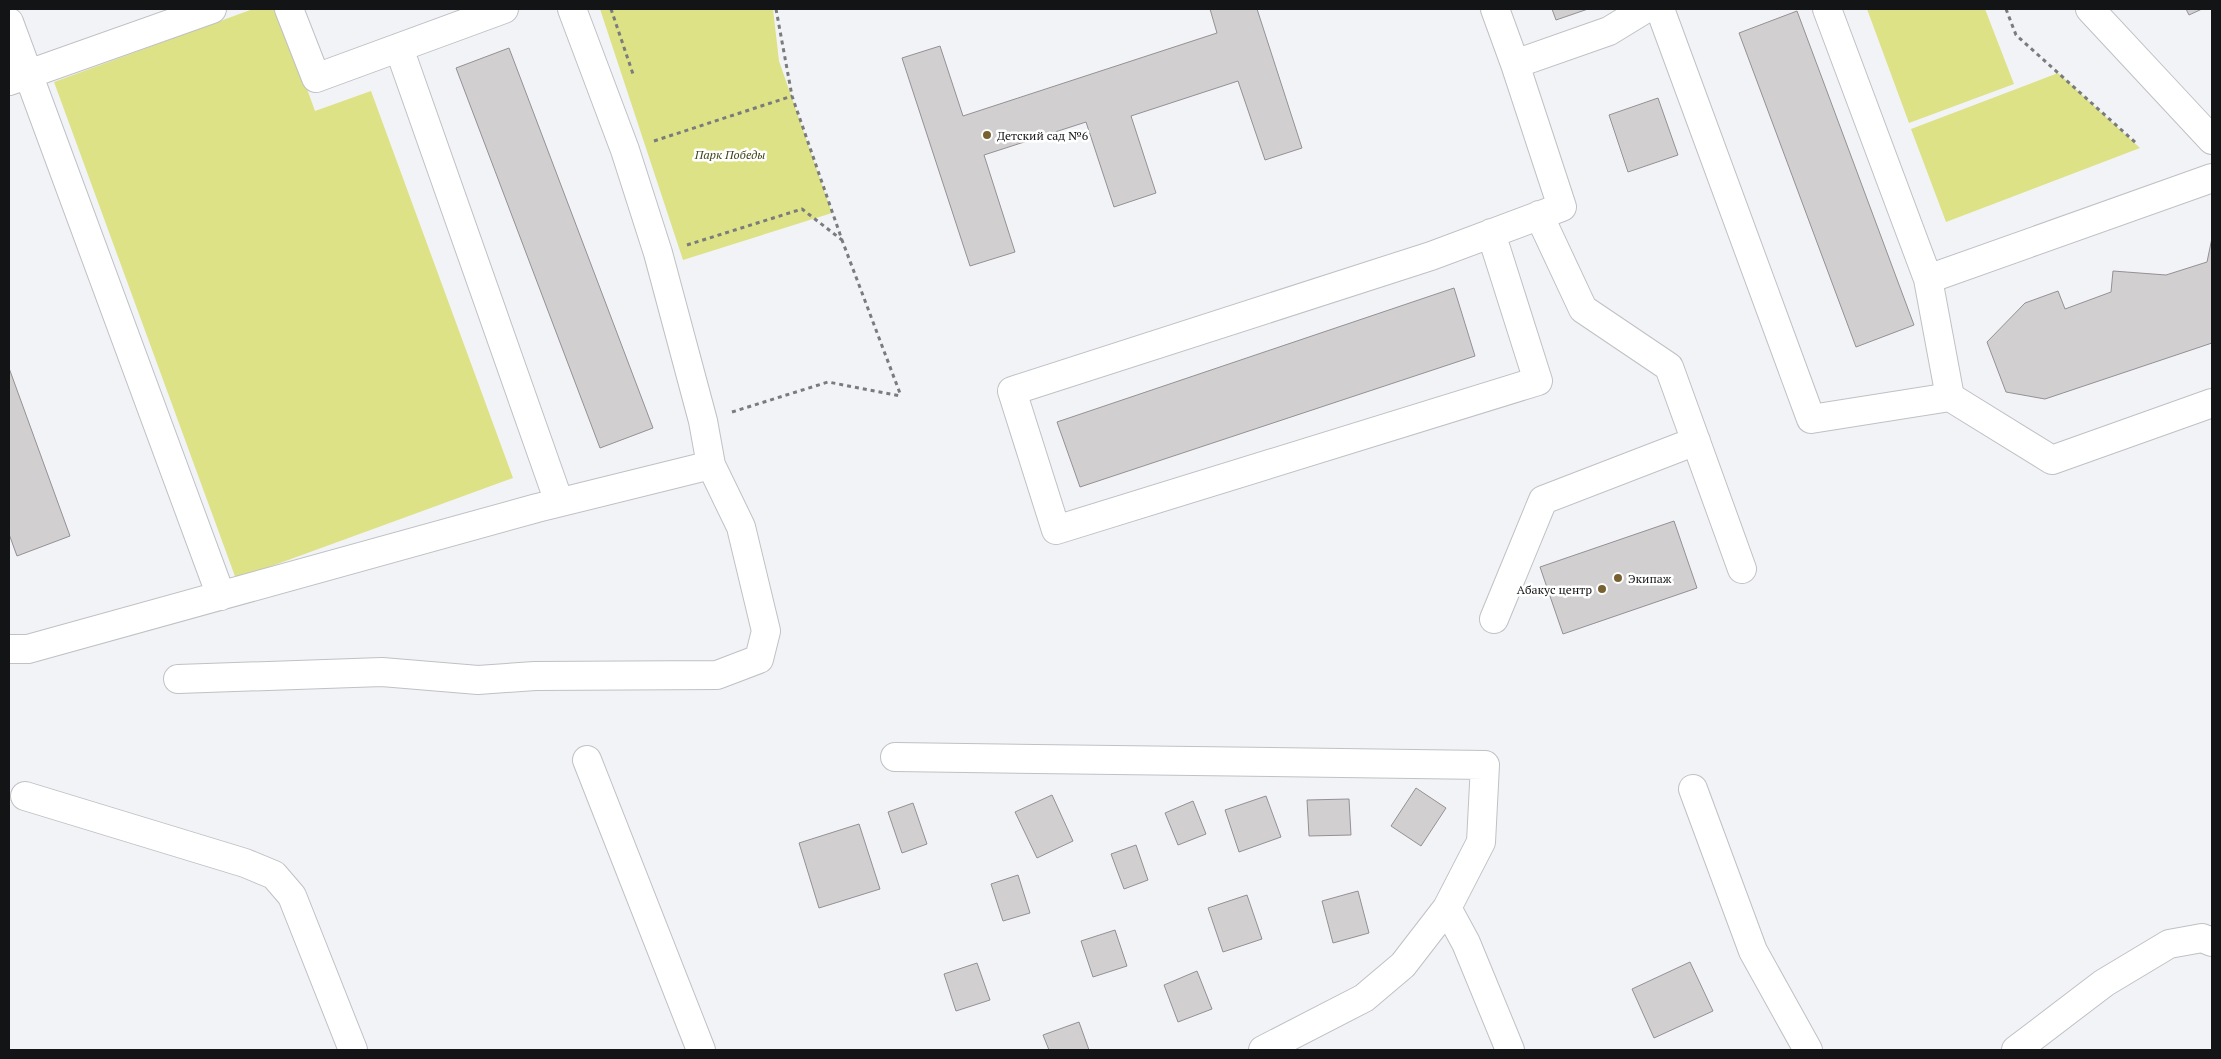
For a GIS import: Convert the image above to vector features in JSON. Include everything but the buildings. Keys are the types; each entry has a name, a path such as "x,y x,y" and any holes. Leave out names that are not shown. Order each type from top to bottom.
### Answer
{"street":[{"path":"18,78 212,9"},
{"path":"290,9 316,78 504,9"},
{"path":"178,679 382,672 478,680 535,676 717,675 759,659 766,631 744,537 711,464 703,421 658,254 624,150 572,9"},
{"path":"1491,233 1538,381 1056,530 1012,391 1431,256 1491,233 1538,215 1562,207 1495,9"},
{"path":"1515,64 1608,30 1645,9"},
{"path":"1660,9 1811,419 1950,397 2052,460 2212,403"},
{"path":"1828,9 1928,279 1950,397"},
{"path":"2090,9 2212,140"},
{"path":"9,22 18,78 221,596"},
{"path":"399,48 559,502"},
{"path":"1928,279 2212,178"},
{"path":"1538,215 1583,309 1669,367 1742,569"},
{"path":"1494,619 1543,500 1696,441"},
{"path":"9,649 28,649 559,502 711,464"},
{"path":"895,757 1485,765 1480,842 1447,908 1403,965 1364,998 1263,1050"},
{"path":"587,760 701,1050"},
{"path":"1693,789 1753,951 1808,1050"},
{"path":"26,796 245,863 274,875 292,896 353,1050"},
{"path":"1447,908 1466,943 1510,1050"},
{"path":"2016,1050 2104,983 2169,944 2202,938 2212,942"}],"path":[{"path":"703,421 828,382 901,396 842,240 792,96 776,9"},
{"path":"2006,9 2016,35 2136,143"},
{"path":"624,150 792,96"},
{"path":"658,254 802,208 842,240"}],"green space":[{"path":"253,9 278,9 315,111 371,91 513,478 236,579 54,82"},
{"name":"Парк Победы","path":"600,9 773,9 779,61 832,213 683,260"},
{"path":"1867,9 1985,9 2014,84 1909,123"},
{"path":"2058,73 2140,148 1946,222 1911,129"}],"place":[{"name":"Детский сад №6","path":"987,135"},
{"name":"Экипаж","path":"1618,578"},
{"name":"Абакус центр","path":"1602,589"}]}
